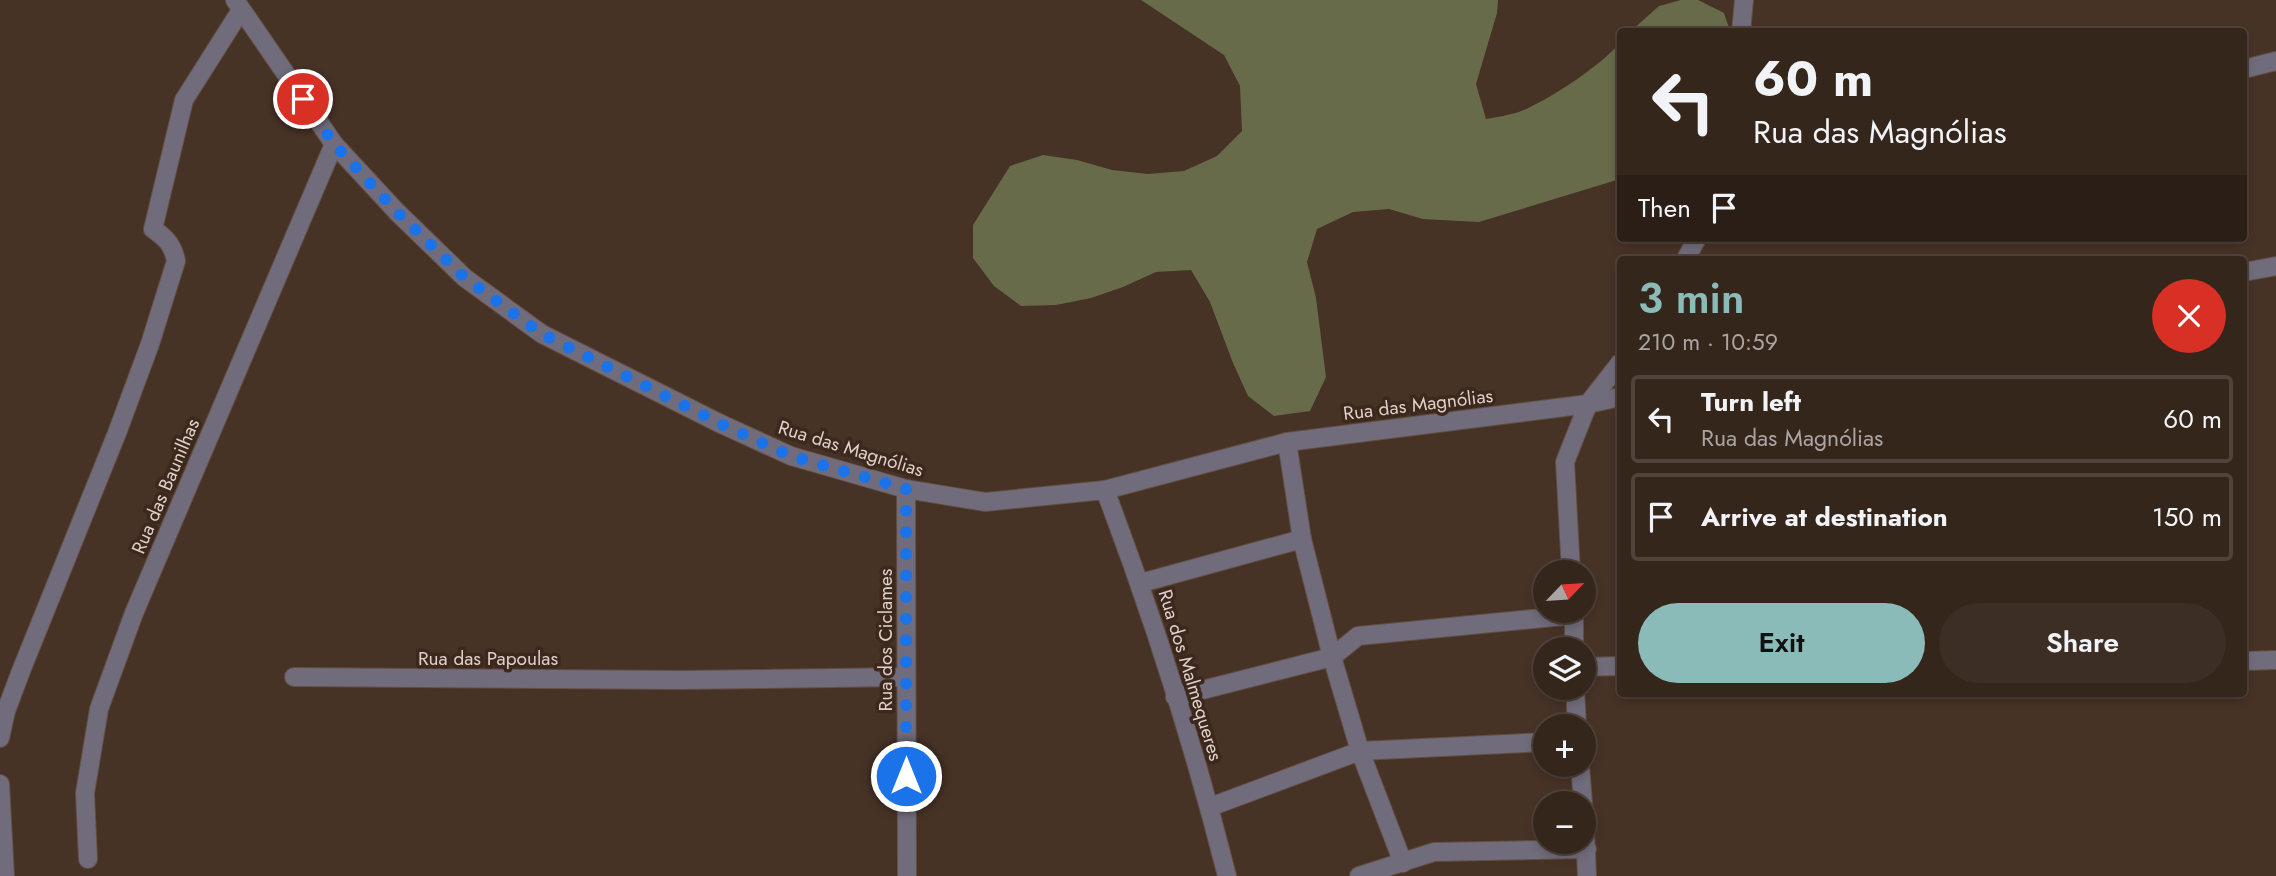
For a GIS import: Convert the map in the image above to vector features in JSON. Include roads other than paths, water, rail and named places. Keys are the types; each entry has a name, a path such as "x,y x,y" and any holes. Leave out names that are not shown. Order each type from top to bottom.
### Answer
{"street":[{"path":"1741,28 1744,0"},
{"path":"0,738 13,691 150,344 176,261 174,249 167,239 153,229 184,100 238,5"},
{"name":"Rua das Magnólias","path":"238,5 334,144 397,212 465,278 542,334 791,456 906,489 985,502 1105,490 1287,442 1588,404 1617,398"},
{"path":"2247,68 2276,61"},
{"name":"Rua das Baunilhas","path":"88,859 85,793 99,709 134,613 334,144"},
{"path":"2247,271 2276,266"},
{"path":"1571,560 1565,462 1588,404 1617,367"},
{"path":"1287,442 1302,539 1332,657 1360,751 1403,863"},
{"name":"Rua dos Ciclames","path":"906,489 907,876"},
{"name":"Rua dos Malmequeres","path":"1105,490 1140,583 1210,807 1227,876"},
{"path":"1140,583 1302,539"},
{"path":"1175,697 1332,657 1358,636 1533,617"},
{"path":"2247,661 2276,660"},
{"path":"1596,667 1617,666"},
{"name":"Rua das Papoulas","path":"294,677 681,680 905,677"},
{"path":"1210,807 1360,751 1533,743"},
{"path":"0,784 5,876"},
{"path":"1359,876 1434,852 1533,850"},
{"path":"1587,854 1587,876"}]}
